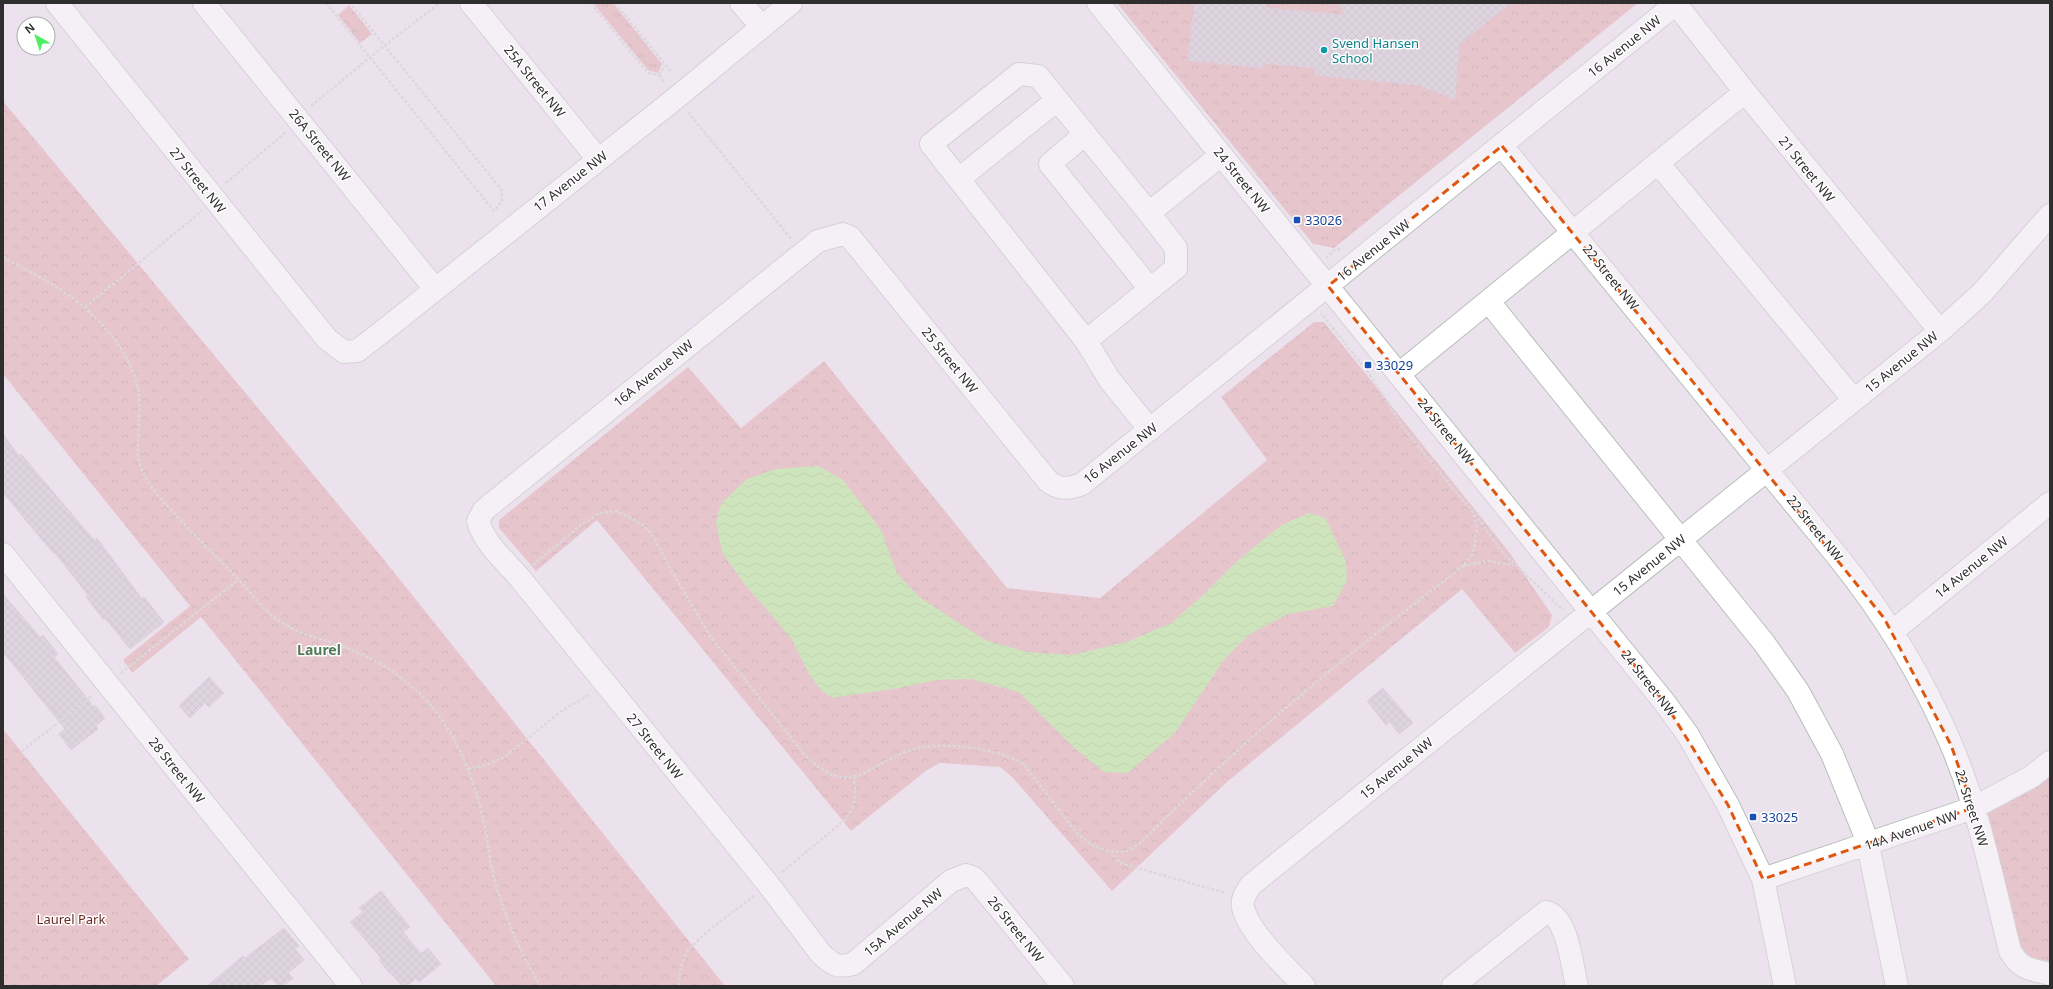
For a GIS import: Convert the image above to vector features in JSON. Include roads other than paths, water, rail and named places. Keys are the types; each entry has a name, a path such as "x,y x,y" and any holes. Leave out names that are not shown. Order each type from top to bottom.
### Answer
{"street":[{"name":"27 Street NW","path":"57,3 327,339 344,352"},
{"name":"26A Street NW","path":"204,3 435,288"},
{"name":"25A Street NW","path":"471,3 598,158"},
{"path":"741,3 762,27"},
{"name":"17 Avenue NW","path":"344,352 357,351 791,3"},
{"name":"24 Street NW","path":"1098,3 1222,155 1320,293 1399,374 1665,703 1688,735 1728,805 1763,879"},
{"name":"21 Street NW","path":"1679,3 1745,92 1940,332"},
{"name":"16 Avenue NW","path":"1066,489 1082,484 1679,3"},
{"path":"1086,341 1176,268 1176,248 1038,76 1019,74 931,144 1086,341 1109,379 1150,430"},
{"path":"1399,374 1745,92"},
{"path":"959,179 1057,100"},
{"path":"1085,134 1050,164 1150,289"},
{"name":"22 Street NW","path":"1502,146 1574,232 1861,585 1893,631 1929,696 1951,745 1973,808 1991,869 2010,951 2016,962 2024,968 2050,974"},
{"path":"1149,213 1222,155"},
{"path":"1658,163 1854,400"},
{"name":"15 Avenue NW","path":"1304,986 1266,945 1249,922 1243,902 1251,884 1940,332 2000,273 2050,214"},
{"name":"16A Avenue NW","path":"478,521 484,510 493,502 803,252 818,241 835,234"},
{"name":"25 Street NW","path":"835,234 843,234 850,237 1048,481 1053,485 1066,489"},
{"path":"1489,302 1764,643 1798,691 1832,754 1868,845 1897,986"},
{"name":"14 Avenue NW","path":"1893,631 2050,503"},
{"name":"27 Street NW","path":"478,521 481,531 487,541 519,577 768,884 821,954 838,966"},
{"name":"28 Street NW","path":"3,554 342,983"},
{"name":"14A Avenue NW","path":"1763,879 1868,845 1973,808 2031,777 2050,762"},
{"name":"15A Avenue NW","path":"838,966 854,964 951,881 966,875"},
{"name":"26 Street NW","path":"966,875 974,878 982,887 1063,986"},
{"path":"1763,879 1785,986"},
{"path":"1453,986 1540,915 1546,912 1552,913 1557,917 1562,926 1577,986"}],"water":[{"path":"818,466 843,480 881,530 897,573 919,597 985,640 1027,652 1071,655 1127,642 1171,623 1203,595 1237,561 1283,524 1309,513 1325,518 1346,561 1347,581 1333,606 1288,614 1250,634 1225,658 1175,733 1128,773 1104,772 1071,745 1019,692 971,679 937,680 899,688 832,698 822,691 810,676 791,638 742,581 722,552 716,522 721,504 747,479 776,469"}],"place":[{"name":"Svend Hansen School","path":"1324,50"},
{"name":"33026","path":"1297,220"},
{"name":"33029","path":"1368,365"},
{"name":"33025","path":"1753,817"}],"district":[{"name":"Laurel","path":"319,649"}],"park label":[{"name":"Laurel Park","path":"71,919"}]}
